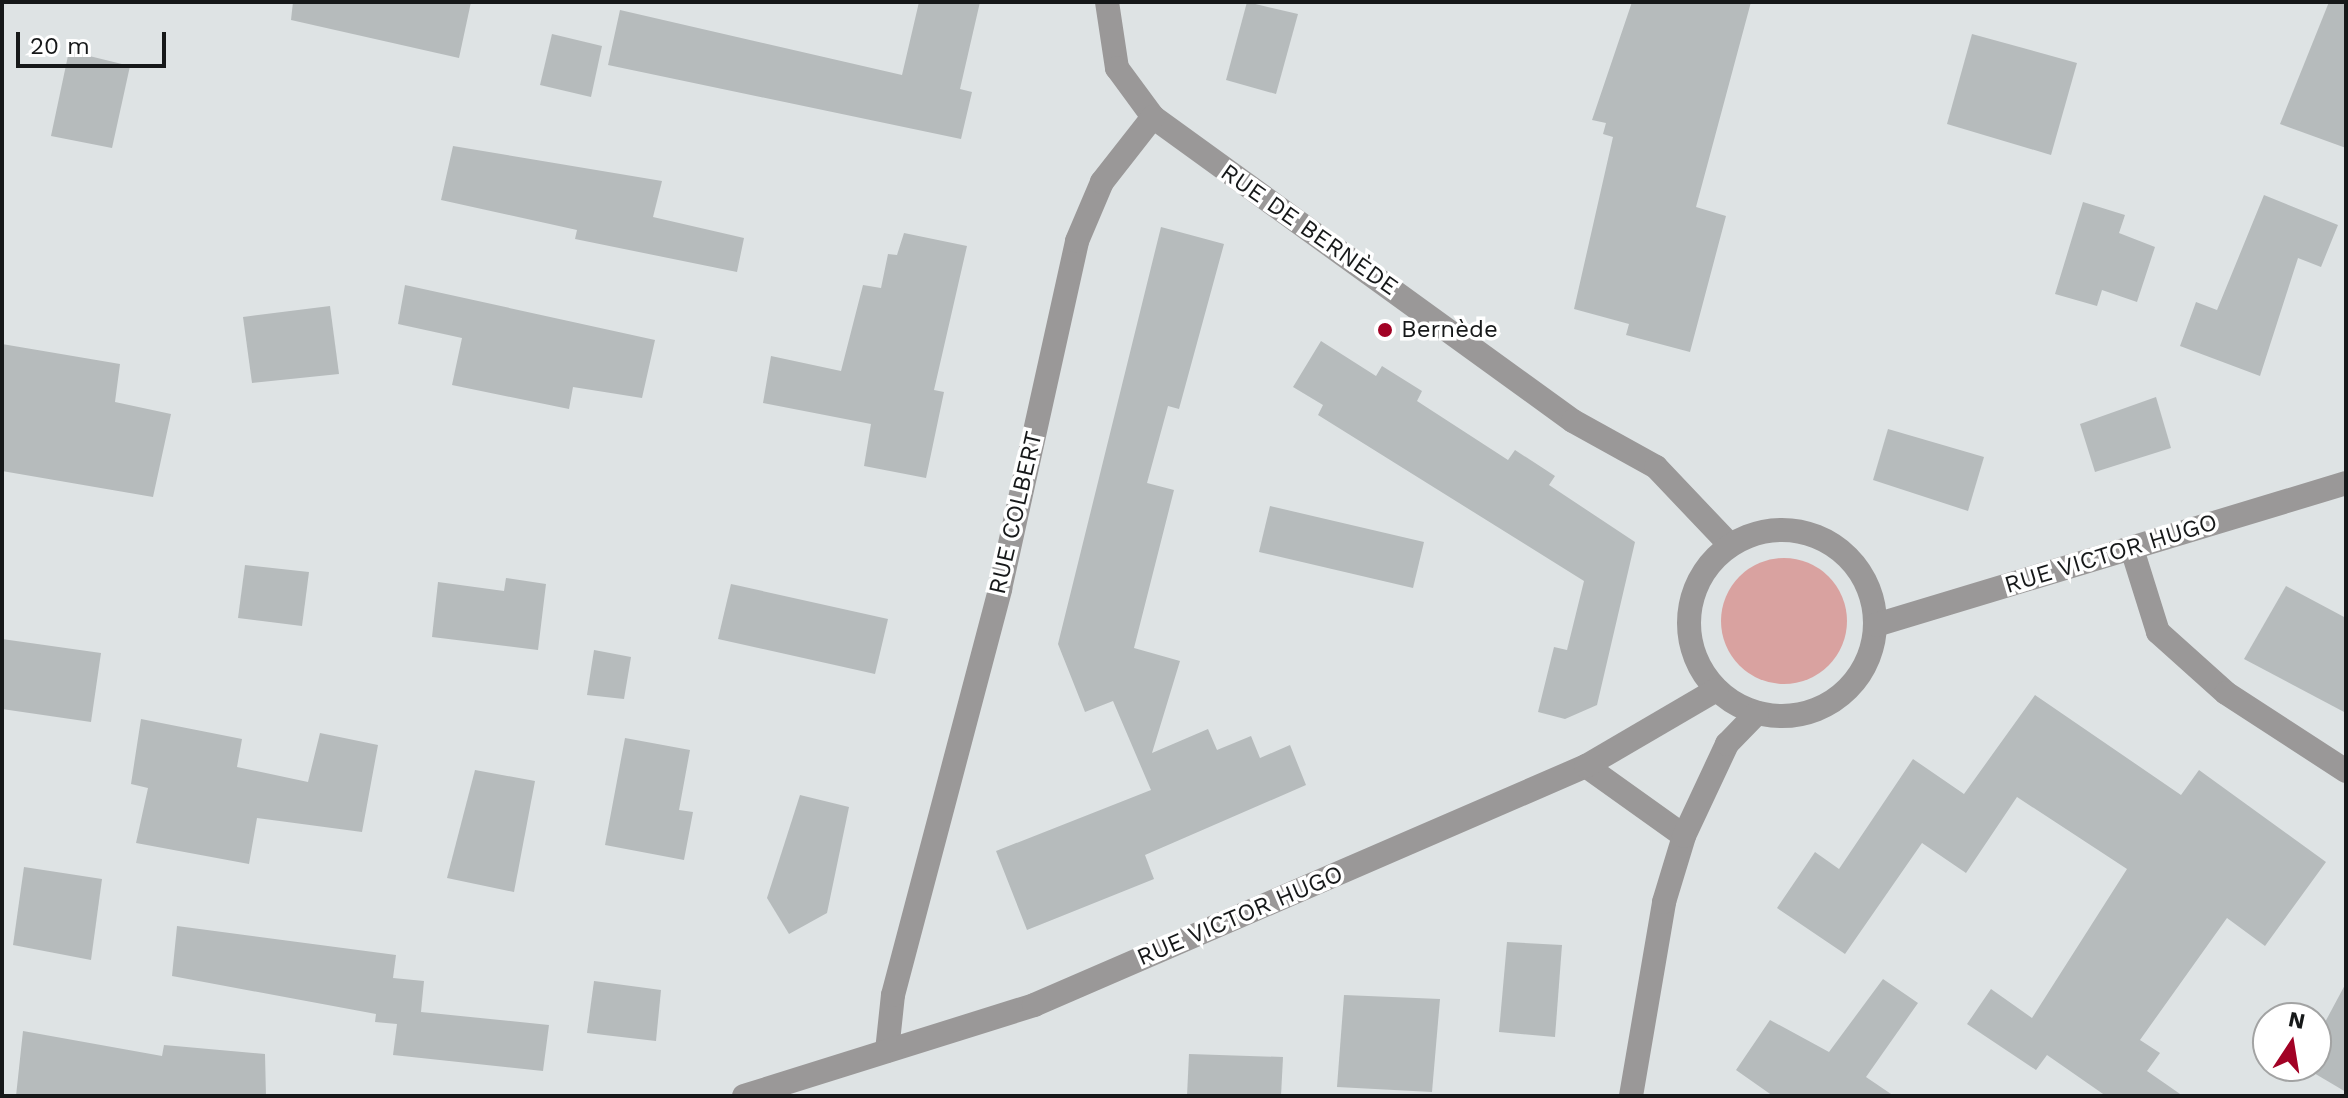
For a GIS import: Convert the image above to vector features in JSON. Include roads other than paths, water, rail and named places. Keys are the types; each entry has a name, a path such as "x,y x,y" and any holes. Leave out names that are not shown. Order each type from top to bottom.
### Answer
{"street":[{"path":"1107,2 1117,68 1153,117"},
{"name":"RUE DE BERNÈDE","path":"1153,117 1573,421 1656,467 1730,545"},
{"name":"RUE COLBERT","path":"887,1051 893,995 1000,589 1077,241 1102,182 1153,117"},
{"name":"RUE VICTOR HUGO","path":"1876,625 2346,483"},
{"path":"1785,529 1839,549 1866,583 1876,625 1871,653 1838,698 1800,714 1757,713 1716,690 1689,642 1688,614 1709,563 1730,545 1785,529"},
{"path":"2132,549 2158,632 2226,693 2346,771"},
{"name":"RUE VICTOR HUGO","path":"744,1096 1034,1005 1586,766 1716,690"},
{"path":"1631,1096 1664,902 1684,836 1727,744 1757,713"},
{"path":"1586,766 1684,836"}],"place":[{"name":"Bernède","path":"1385,330"}]}
